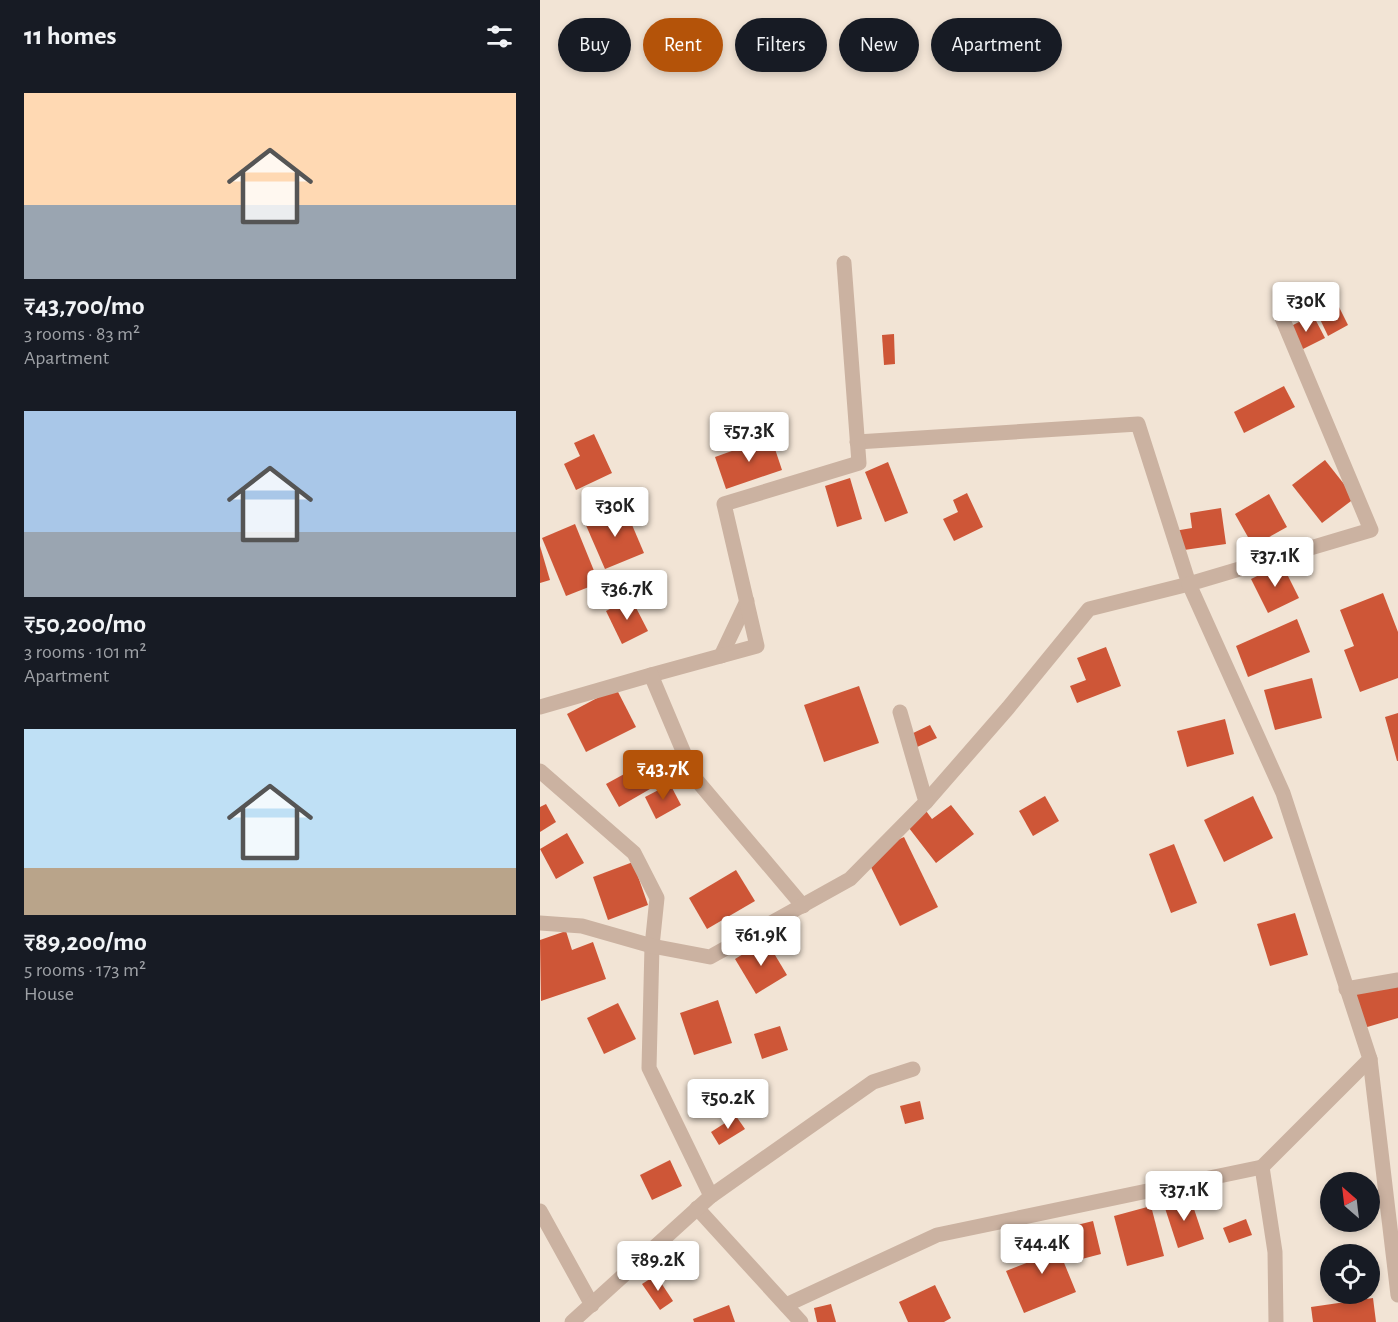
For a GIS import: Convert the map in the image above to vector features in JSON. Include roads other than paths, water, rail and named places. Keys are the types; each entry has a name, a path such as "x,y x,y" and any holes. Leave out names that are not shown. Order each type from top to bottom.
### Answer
{"street":[{"path":"540,707 757,646 724,504 859,463 844,263"},
{"path":"540,923 582,926 652,946 710,957 850,879 926,802 1008,708 1089,609 1189,584 1371,530 1280,313"},
{"path":"857,442 1138,424 1189,584 1283,793 1370,1059 1398,1295"},
{"path":"721,656 747,602"},
{"path":"651,675 694,777 803,906"},
{"path":"900,712 926,802"},
{"path":"540,771 634,853 657,898 652,946 649,1068 711,1196"},
{"path":"1346,988 1398,980"},
{"path":"786,1305 937,1234 1262,1167 1370,1059"},
{"path":"572,1322 711,1196 873,1082 913,1069"},
{"path":"1262,1167 1275,1252 1276,1322"},
{"path":"697,1208 801,1322"},
{"path":"540,1211 591,1305"}]}
